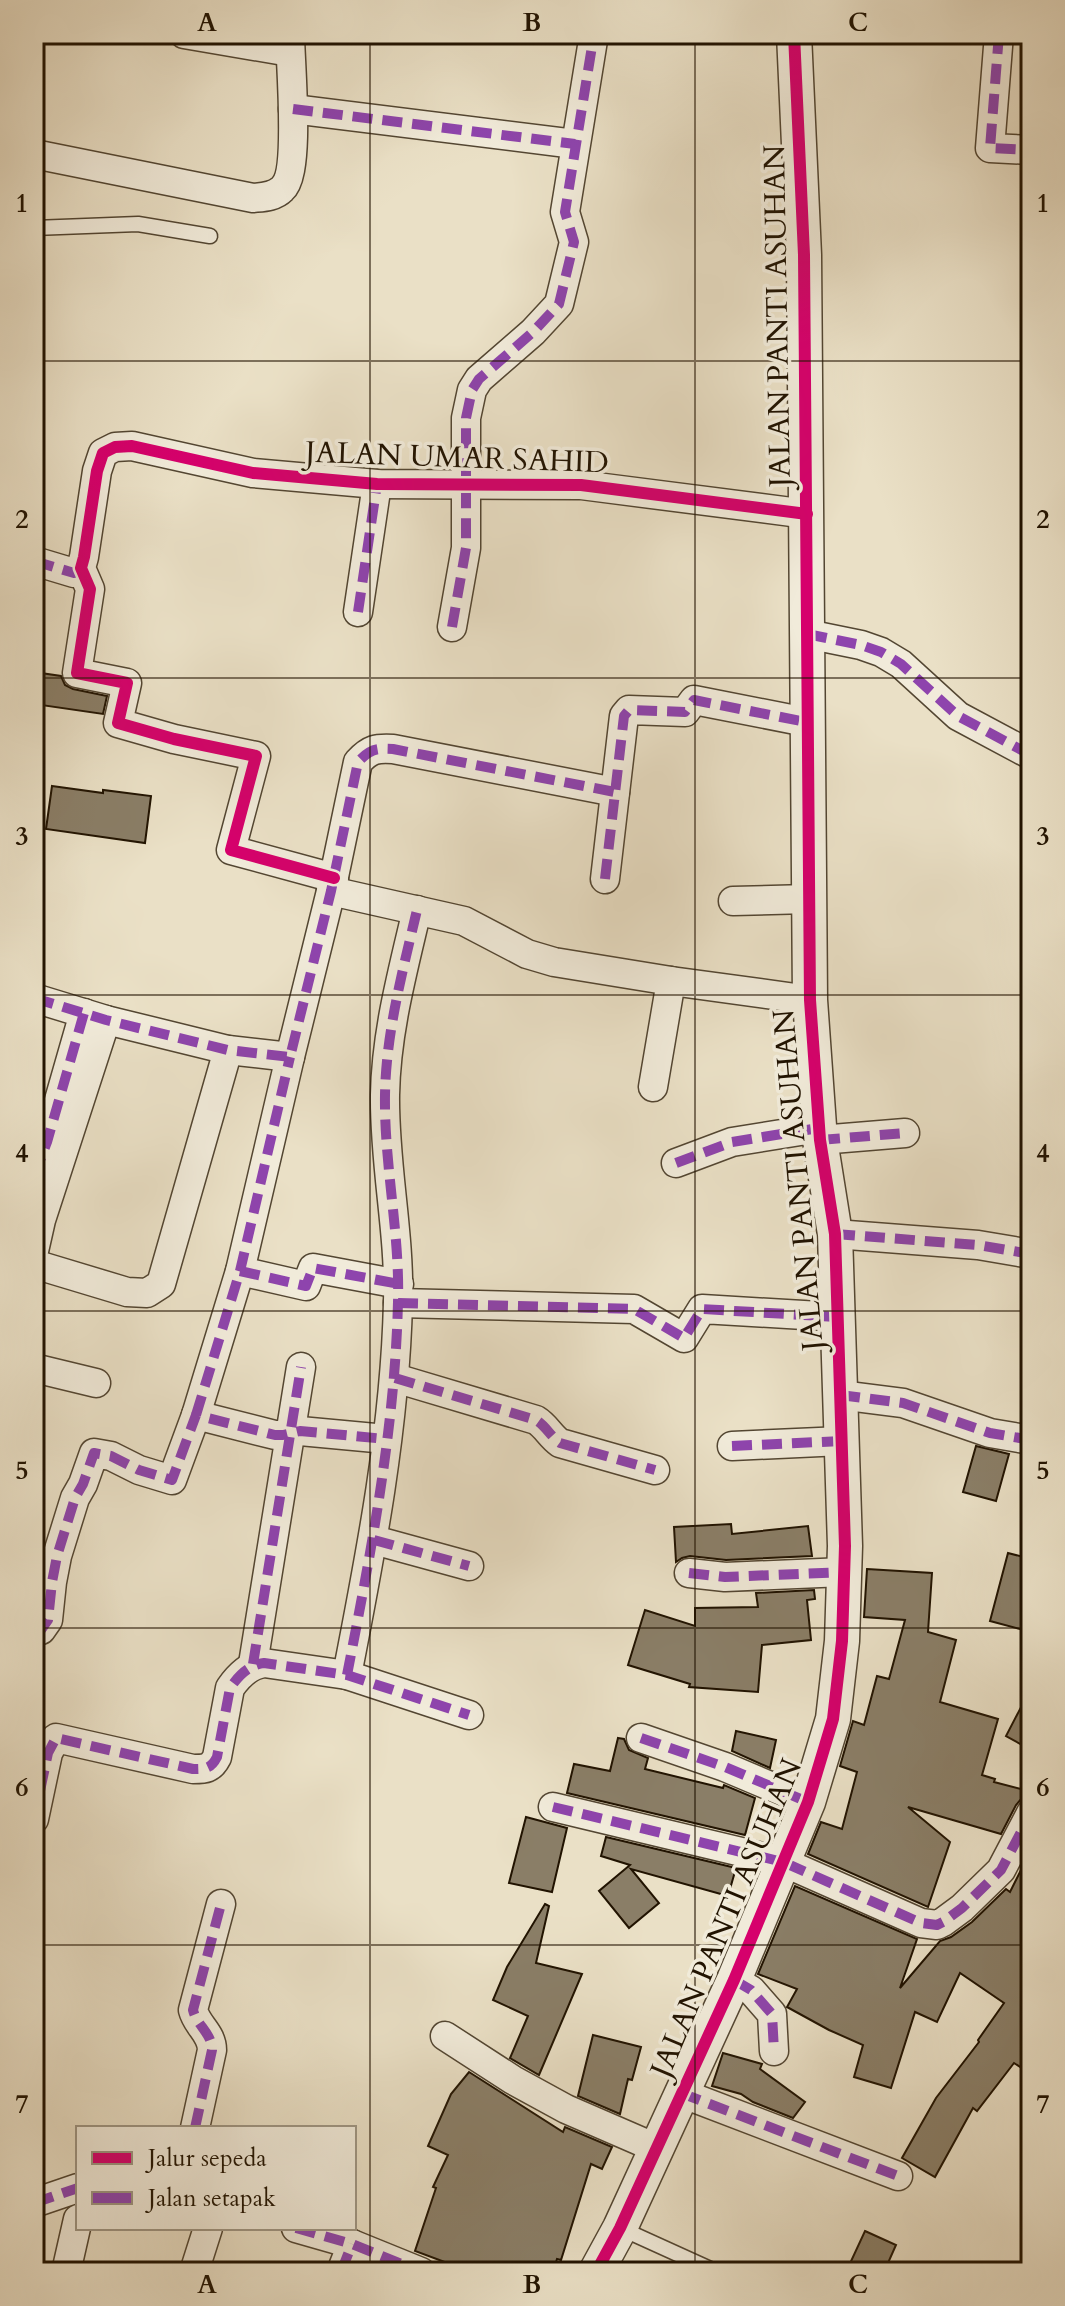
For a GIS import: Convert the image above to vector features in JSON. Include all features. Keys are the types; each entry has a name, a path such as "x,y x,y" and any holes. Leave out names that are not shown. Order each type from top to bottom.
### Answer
{"street":[{"path":"34,154 253,198 271,196 283,189 291,176 293,109 290,43 184,34"},
{"path":"452,627 466,548 466,418 472,390 479,379 533,332 559,304 574,242 565,212 594,34"},
{"name":"JALAN PANTI ASUHAN","path":"596,2272 620,2228 734,1980 808,1802 833,1719 842,1641 842,1441 835,1234 819,1134 810,1000 804,255 794,34"},
{"path":"999,34 990,148 1031,150"},
{"path":"293,109 575,144"},
{"name":"JALAN UMAR SAHID","path":"81,568 97,471 103,453 115,447 132,446 253,473 377,484 581,485 807,514"},
{"path":"358,612 377,484"},
{"path":"34,561 74,573 81,568 90,589 77,673 127,683 118,723 174,739 256,756 231,850 332,885 464,921 527,954 554,962 810,1000"},
{"path":"807,634 881,652 901,664 958,716 1031,755"},
{"path":"605,879 624,716 629,710 685,712 694,700 806,722"},
{"path":"34,1632 41,1630 48,1620 57,1556 75,1498 94,1453 111,1456 139,1470 172,1480 196,1415 240,1271 332,885 358,762 375,748 393,749 615,792"},
{"path":"733,901 809,899"},
{"path":"347,1675 374,1540 395,1378 399,1267 385,1095 394,1010 417,910"},
{"path":"653,1087 671,981"},
{"path":"34,998 95,1017 228,1050 290,1057"},
{"path":"34,1176 95,1017"},
{"path":"34,1251 95,1017"},
{"path":"34,1264 127,1292 147,1293 161,1284 228,1050"},
{"path":"676,1163 732,1142 819,1134 905,1133"},
{"path":"835,1234 978,1245 1031,1254"},
{"path":"240,1271 306,1286 313,1268 398,1293 634,1309 684,1338 702,1309 837,1317"},
{"path":"253,1664 301,1367"},
{"path":"34,1368 96,1383"},
{"path":"395,1378 536,1420 560,1443 655,1470"},
{"path":"840,1395 903,1403 990,1433 1031,1440"},
{"path":"196,1415 275,1435 300,1431 386,1439"},
{"path":"732,1446 842,1441"},
{"path":"374,1540 469,1566"},
{"path":"689,1573 725,1577 844,1572"},
{"path":"34,1819 48,1753 56,1738 193,1769 207,1769 213,1765 230,1688 253,1664 347,1675 469,1715"},
{"path":"641,1738 725,1767 808,1802"},
{"path":"553,1807 783,1862 921,1923 937,1925 962,1908 1001,1870 1031,1813"},
{"path":"195,2126 212,2040 193,2010 221,1904"},
{"path":"734,1980 751,1990 772,2014 774,2051"},
{"path":"445,2036 553,2102 656,2148"},
{"path":"681,2093 898,2176"},
{"path":"34,2203 76,2189"},
{"path":"66,2272 76,2228"},
{"path":"194,2272 207,2230"},
{"path":"303,2230 352,2244 421,2272"},
{"path":"341,2272 352,2244"}],"lane":[{"path":"34,228 138,224 210,236"},
{"path":"620,2228 717,2272"}],"building":[{"path":"34,672 61,676 65,685 73,689 107,696 103,714 34,704"},
{"path":"52,786 151,796 145,843 46,829"},
{"path":"976,1446 1009,1454 996,1501 963,1492"},
{"path":"731,1524 732,1534 808,1526 812,1556 726,1560 690,1556 676,1562 674,1527"},
{"path":"1008,1553 1031,1559 1031,1632 990,1621"},
{"path":"867,1569 932,1573 928,1632 956,1640 940,1702 998,1719 982,1775 995,1779 994,1782 1025,1790 1001,1834 908,1807 950,1842 928,1907 808,1854 821,1822 842,1829 857,1772 840,1766 853,1721 864,1725 877,1676 889,1679 905,1620 864,1617"},
{"path":"814,1590 815,1599 807,1600 811,1640 762,1645 758,1692 689,1687 690,1684 628,1665 645,1610 695,1626 695,1608 758,1607 756,1593"},
{"path":"1031,1688 1031,1750 1006,1736"},
{"path":"736,1731 776,1740 770,1768 732,1751"},
{"path":"618,1738 624,1739 629,1750 648,1758 645,1769 723,1788 724,1785 755,1798 745,1835 567,1793 574,1764 610,1771"},
{"path":"526,1817 567,1828 552,1892 509,1883"},
{"path":"606,1837 736,1868 728,1896 631,1869 659,1903 629,1928 599,1891 630,1865 601,1856"},
{"path":"1031,1850 1031,2074 1014,2063 977,2111 973,2108 935,2177 902,2158 936,2098 1004,2003 960,1973 937,2022 915,2012 891,2088 854,2077 863,2045 787,2007 797,1989 758,1974 795,1886 917,1939 900,1988 940,1941 972,1922 1006,1889 1010,1892"},
{"path":"545,1904 549,1906 536,1963 582,1974 539,2075 510,2058 528,2016 493,2000 507,1967"},
{"path":"593,2035 641,2047 632,2080 628,2079 620,2114 578,2096"},
{"path":"723,2053 762,2064 760,2069 805,2102 793,2118 741,2094 712,2086"},
{"path":"469,2072 563,2132 565,2127 612,2147 602,2169 591,2164 561,2260 557,2259 553,2272 457,2272 458,2267 415,2251 436,2188 433,2187 448,2155 428,2146 451,2094"},
{"path":"865,2231 896,2245 884,2272 846,2272"}],"marked path":[{"path":"452,627 466,548 466,418 472,390 479,379 533,332 559,304 574,242 565,212 594,34"},
{"path":"999,34 990,148 1031,150"},
{"path":"293,109 575,144"},
{"path":"358,612 377,484"},
{"path":"34,561 74,573 81,568"},
{"path":"807,634 881,652 901,664 958,716 1031,755"},
{"path":"605,879 624,716 629,710 685,712 694,700 806,722"},
{"path":"34,998 106,1020 228,1050 290,1057 331,891 358,762 366,754 378,749 393,749 615,792"},
{"path":"347,1675 373,1536 392,1396 398,1276 385,1121 386,1071 396,1001 417,910"},
{"path":"34,1176 47,1142 84,1013"},
{"path":"196,1415 240,1271 290,1057"},
{"path":"676,1163 732,1142 819,1128"},
{"path":"820,1140 905,1133"},
{"path":"835,1234 978,1245 1031,1254"},
{"path":"240,1271 306,1286 313,1268 399,1284"},
{"path":"398,1303 634,1309 684,1338 702,1309 837,1317"},
{"path":"253,1664 301,1367"},
{"path":"395,1378 536,1420 560,1443 655,1470"},
{"path":"840,1395 903,1403 990,1433 1031,1440"},
{"path":"34,1632 41,1630 48,1620 57,1556 75,1498 94,1453 111,1456 139,1470 172,1480 196,1415 275,1435 300,1431 386,1439"},
{"path":"732,1446 842,1441"},
{"path":"374,1540 469,1566"},
{"path":"689,1573 725,1577 844,1572"},
{"path":"34,1819 48,1753 56,1738 193,1769 210,1766 217,1757 230,1688 245,1671 259,1664 347,1675 469,1715"},
{"path":"641,1738 725,1767 808,1802"},
{"path":"553,1807 783,1862 921,1923 937,1925 962,1908 1001,1870 1031,1813"},
{"path":"195,2126 212,2050 210,2039 193,2010 221,1904"},
{"path":"734,1980 751,1990 772,2014 774,2051"},
{"path":"681,2093 898,2176"},
{"path":"34,2203 76,2189"},
{"path":"303,2230 352,2244 421,2272"},
{"path":"341,2272 352,2244"}],"cycle path":[{"path":"596,2272 620,2228 734,1980 808,1802 833,1719 842,1641 845,1546 835,1234 820,1140 810,1000 804,255 794,34"},
{"path":"334,878 231,850 256,756 174,739 118,723 127,683 77,673 90,589 81,568 97,471 103,453 115,447 132,446 253,473 377,484 581,485 807,514"}]}
